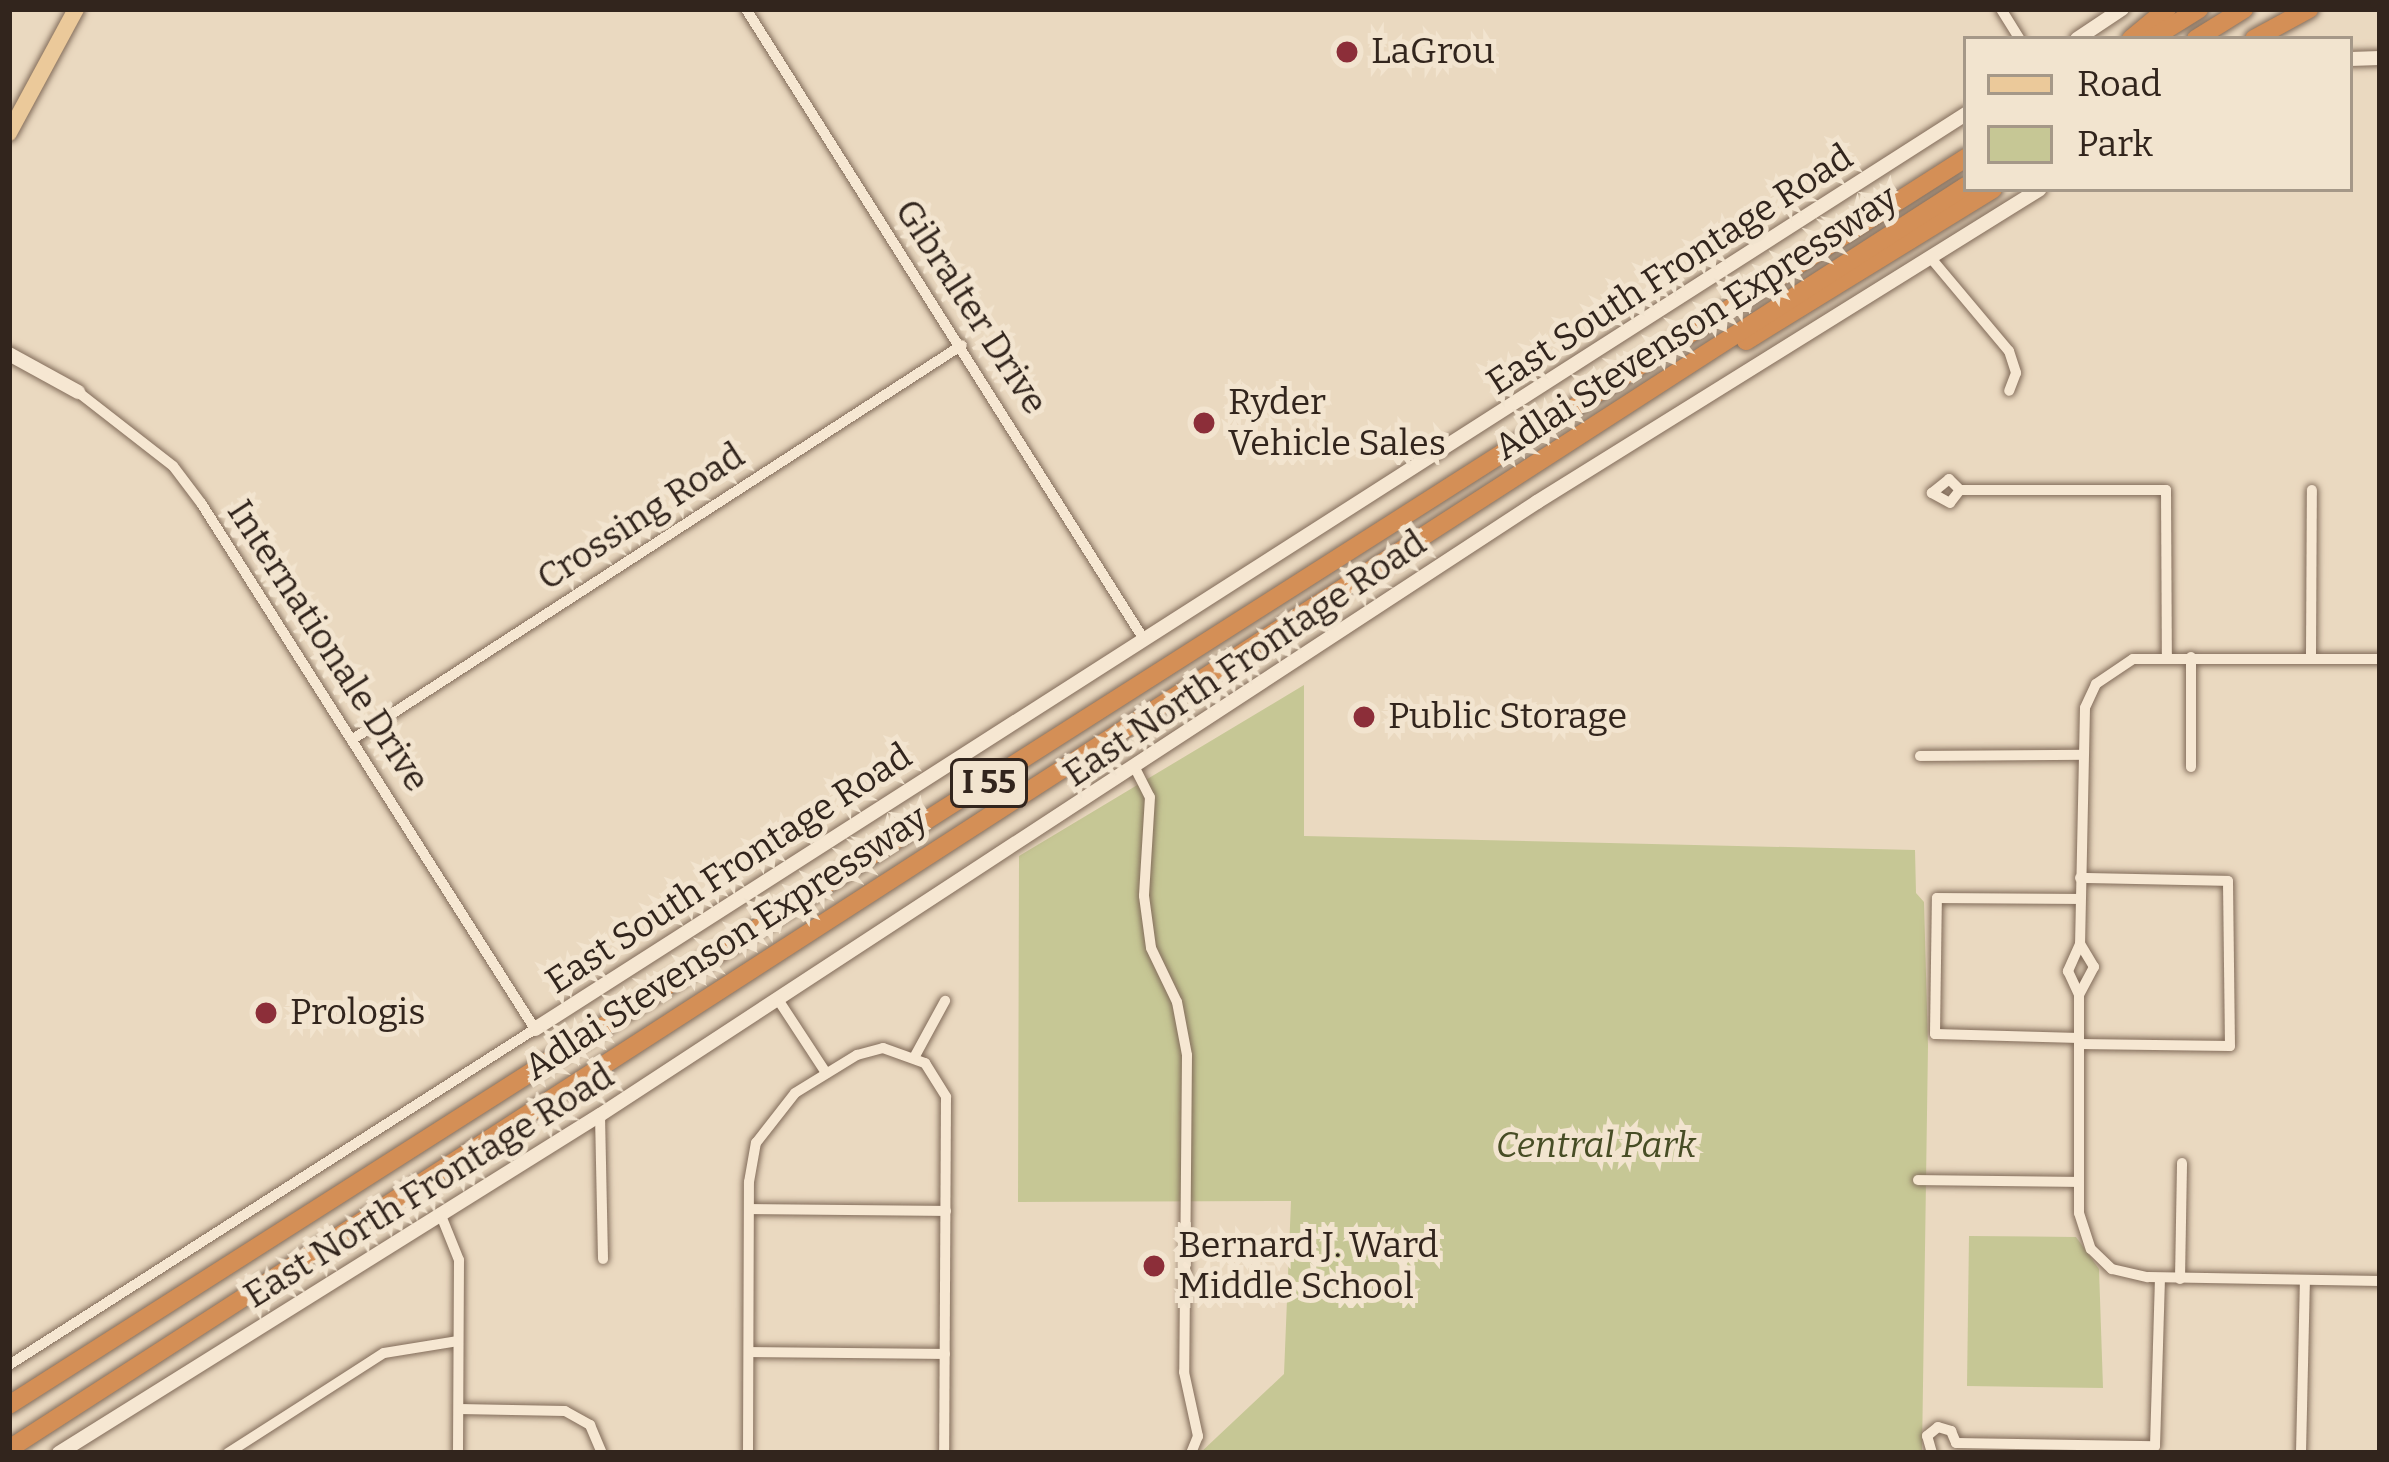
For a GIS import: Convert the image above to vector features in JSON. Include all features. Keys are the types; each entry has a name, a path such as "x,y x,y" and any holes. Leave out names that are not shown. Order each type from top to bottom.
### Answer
{"highway":[{"path":"2135,36 2167,9"},
{"path":"2156,36 2199,9"},
{"path":"2202,36 2244,9"},
{"path":"2260,36 2309,9"},
{"name":"Adlai Stevenson Expressway","path":"9,1405 1963,160"},
{"name":"Adlai Stevenson Expressway","path":"9,1449 1963,188"},
{"path":"1651,389 1784,321 1988,192"}],"main road":[{"path":"9,133 76,9"}],"street":[{"name":"Gibralter Drive","path":"746,9 1143,638"},
{"path":"2001,9 2018,36"},
{"path":"2082,36 2122,9"},
{"name":"East South Frontage Road","path":"9,1365 1963,116"},
{"name":"East North Frontage Road","path":"59,1453 600,1115 1136,770 1537,502 2035,192"},
{"path":"1930,257 2009,351 2016,373 2009,391"},
{"name":"Crossing Road","path":"353,739 962,345"},
{"name":"Internationale Drive","path":"9,354 78,392 173,466 536,1029"},
{"path":"1960,490 2166,490 2167,657"},
{"path":"2311,657 2312,490"},
{"path":"2191,657 2191,767"},
{"path":"2380,659 2133,659 2096,684 2085,708 2080,944 2068,966 2079,995 2080,1226 2091,1249 2123,1274 2380,1281"},
{"path":"1920,756 2083,755"},
{"path":"1136,770 1150,797 1144,896 1151,948 1177,1002 1187,1055 1184,1372 1198,1436 1191,1453"},
{"path":"2080,878 2228,881 2230,1046 1936,1034 1937,898 2080,898"},
{"path":"2079,995 2094,968 2080,944"},
{"path":"777,998 826,1073"},
{"path":"915,1056 945,1001"},
{"path":"748,1453 751,1161 764,1127 826,1073 868,1050 915,1056 946,1097 944,1453"},
{"path":"600,1115 603,1259"},
{"path":"2180,1279 2182,1163"},
{"path":"1918,1180 2079,1182"},
{"path":"749,1209 946,1210"},
{"path":"440,1213 459,1260 458,1453"},
{"path":"1932,1453 1928,1436 1937,1427 1951,1431 1953,1448 2155,1446 2160,1278"},
{"path":"2301,1453 2305,1280"},
{"path":"228,1453 384,1353 458,1342"},
{"path":"749,1352 945,1354"},
{"path":"459,1409 565,1411 590,1425 602,1453"}],"green space":[{"name":"Central Park","path":"1304,685 1304,836 1915,850 1916,893 1924,902 1928,1046 1922,1453 1200,1453 1284,1374 1291,1201 1018,1202 1019,856"},
{"path":"1969,1236 2076,1237 2099,1269 2103,1388 1967,1386"}],"place":[{"name":"LaGrou","path":"1347,52"},
{"name":"Ryder Vehicle Sales","path":"1204,423"},
{"name":"Public Storage","path":"1364,717"},
{"name":"Prologis","path":"266,1013"},
{"name":"Bernard J. Ward Middle School","path":"1154,1266"}]}
